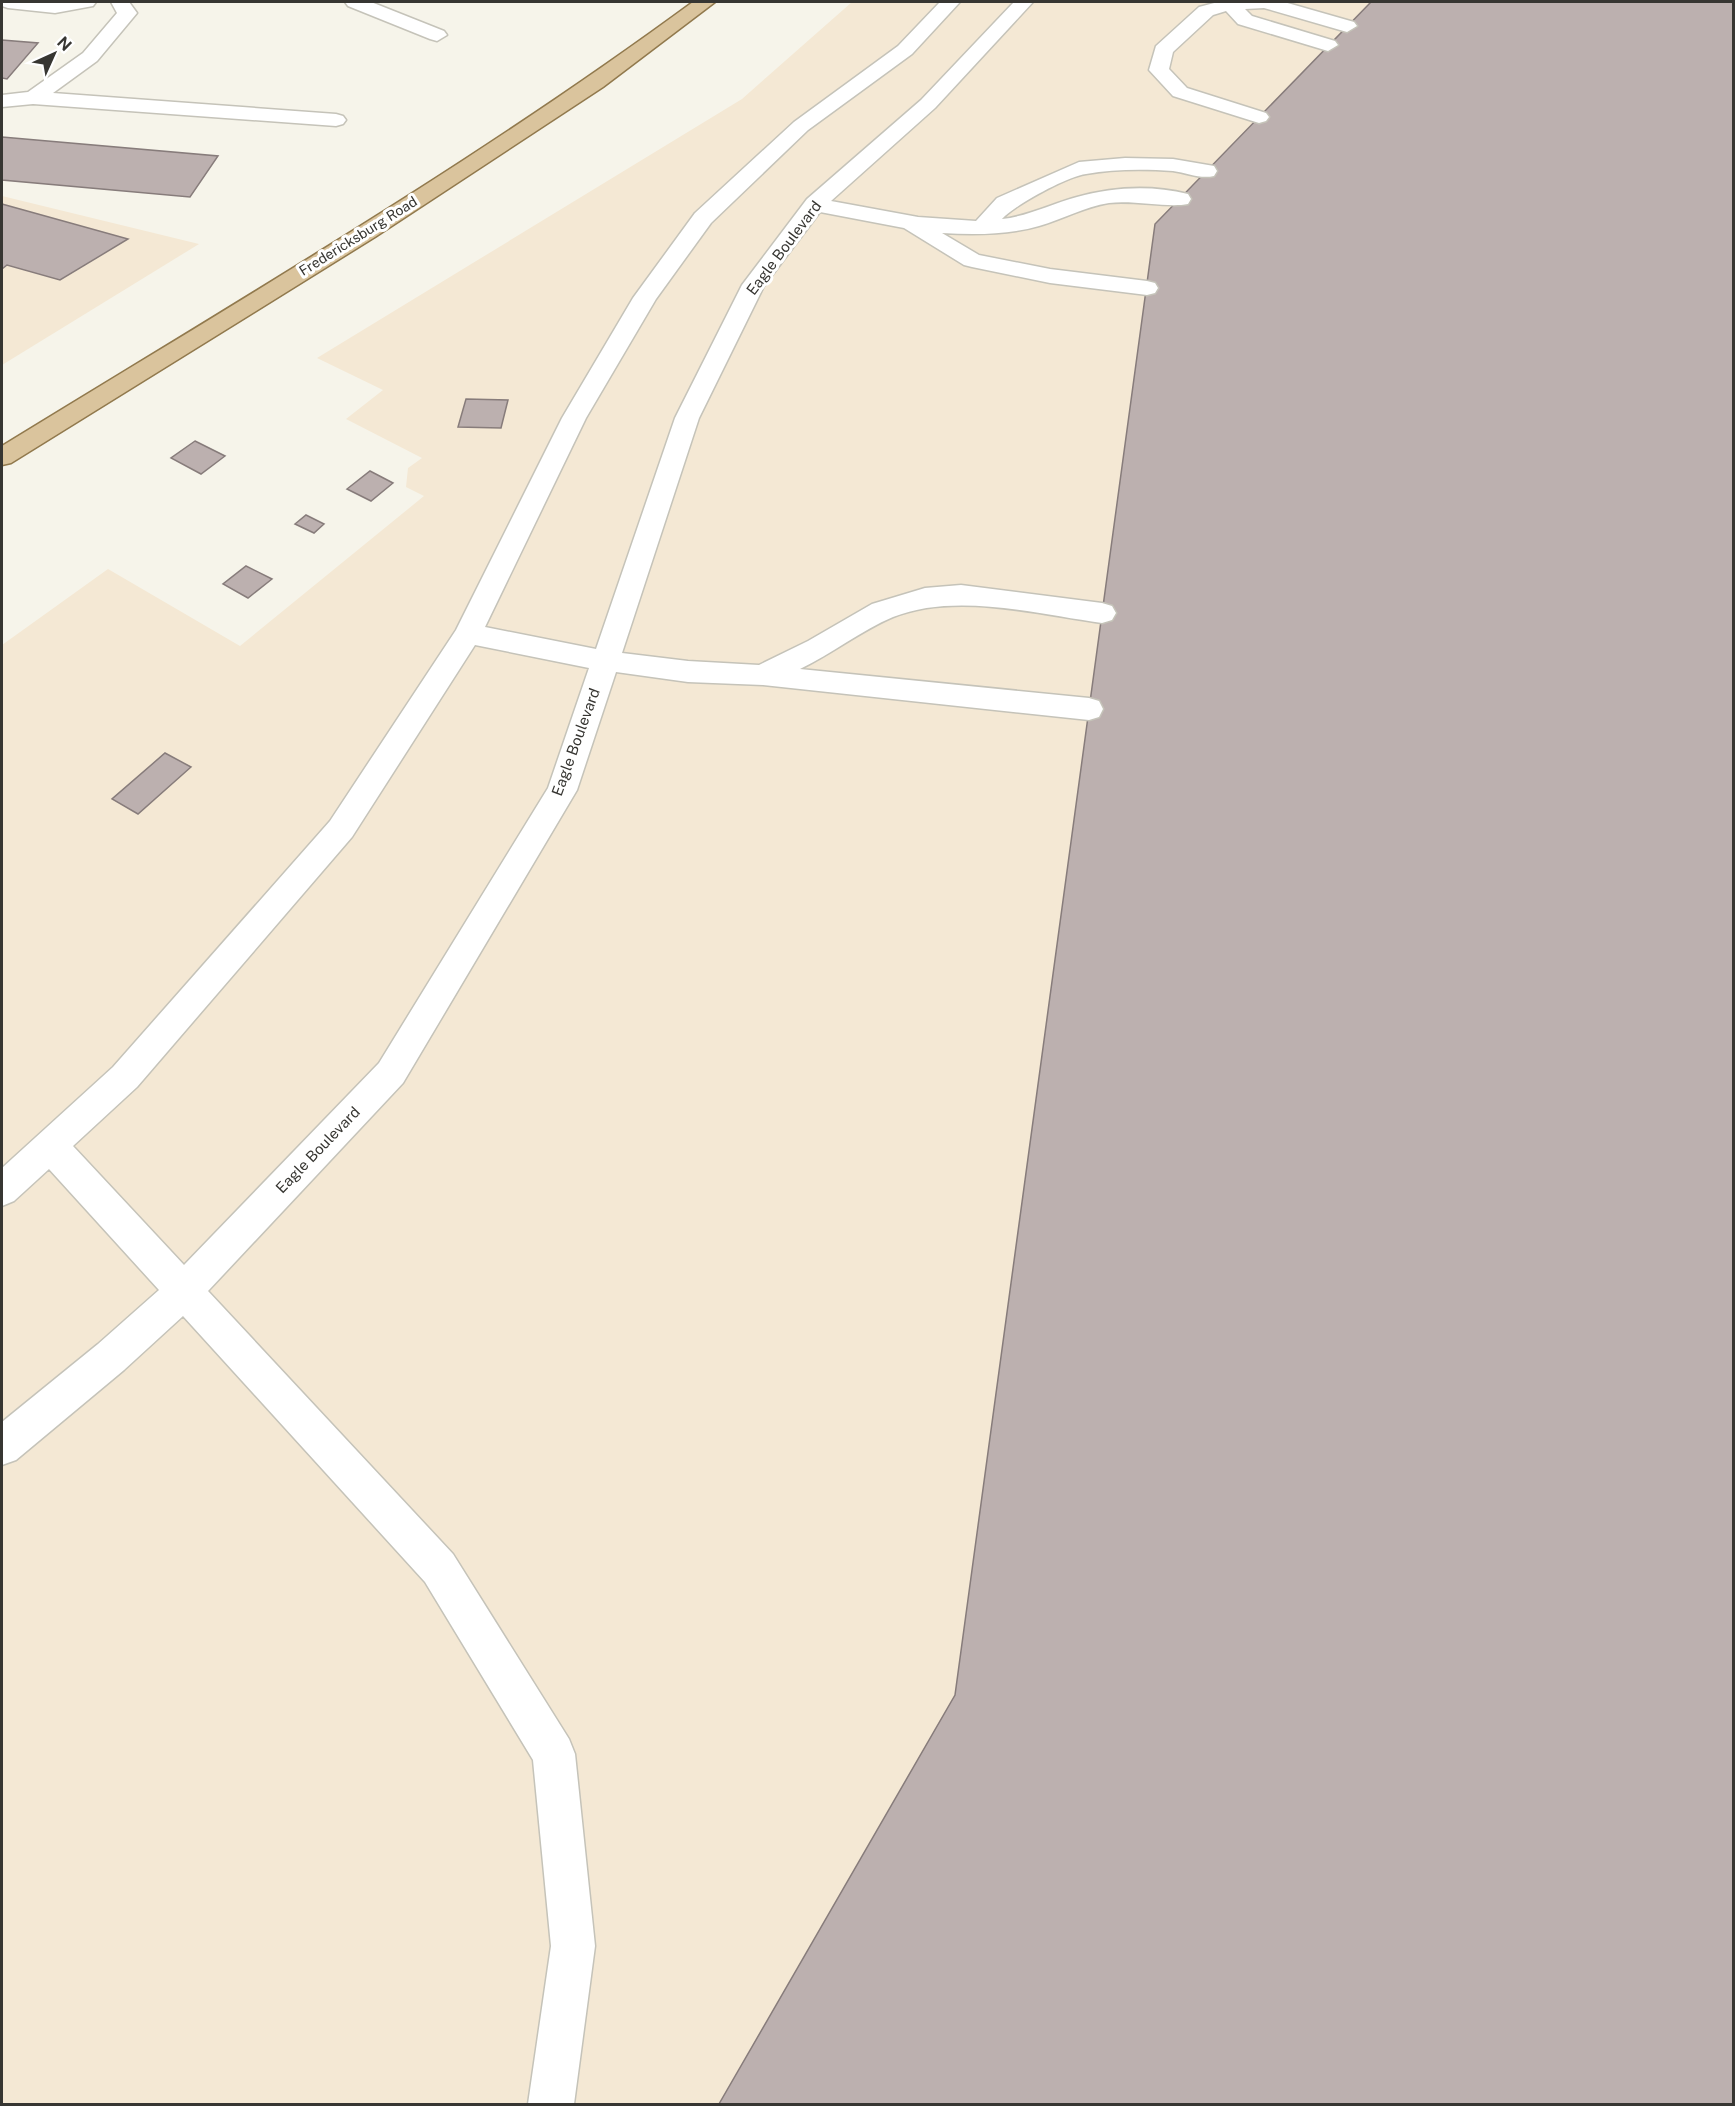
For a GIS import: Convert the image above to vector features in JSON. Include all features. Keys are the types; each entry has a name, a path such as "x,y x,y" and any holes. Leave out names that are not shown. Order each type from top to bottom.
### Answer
{"main road":[{"name":"Fredericksburg Road","path":"4,452 387,219 597,83 705,2"}],"street":[{"path":"8,2 55,7 86,2"},
{"path":"33,98 90,57 127,13 120,2"},
{"path":"355,2 437,35"},
{"path":"2,1190 125,1077 341,829 468,634 574,418 645,298 703,218 801,126 905,50 950,2"},
{"name":"Eagle Boulevard","path":"2,1446 111,1357 184,1291 391,1073 562,790 687,418 753,285 815,204 928,104 1024,2"},
{"path":"1259,117 1180,92 1159,70 1162,50 1206,11 1230,4 1265,2 1347,26"},
{"path":"1230,4 1245,20 1328,45"},
{"path":"2,101 33,98 336,120"},
{"path":"984,226 1005,203 1079,168 1137,164 1173,165 1206,171"},
{"path":"815,204 912,224 984,226 1025,223 1074,204 1108,196 1149,194 1180,199"},
{"path":"912,224 972,260 1050,276 1147,288"},
{"path":"763,675 818,648 882,611 925,598 961,595 1102,613"},
{"path":"468,634 606,661 710,675 763,675 1089,709"},
{"path":"50,1145 440,1568 554,1754 573,1946 551,2104"}],"shaded area":[{"path":"852,2 1733,2 1733,2104 2,2104 2,645 108,569 240,646 424,496 406,487 408,468 422,458 346,419 383,390 317,358 742,99"},
{"path":"2,196 199,244 2,365"}],"building":[{"path":"1371,2 1734,2 1734,2104 719,2104 955,1695 1155,224"},
{"path":"2,40 38,43 7,79 2,78"},
{"path":"2,137 218,156 190,197 2,180"},
{"path":"2,204 128,239 60,280 7,265 2,269"},
{"path":"466,399 508,400 501,428 458,427"},
{"path":"195,441 225,456 201,474 171,458"},
{"path":"370,471 393,483 371,501 347,489"},
{"path":"306,515 324,524 314,533 295,524"},
{"path":"246,566 272,579 248,598 223,584"},
{"path":"165,753 191,767 138,814 112,799"}]}
